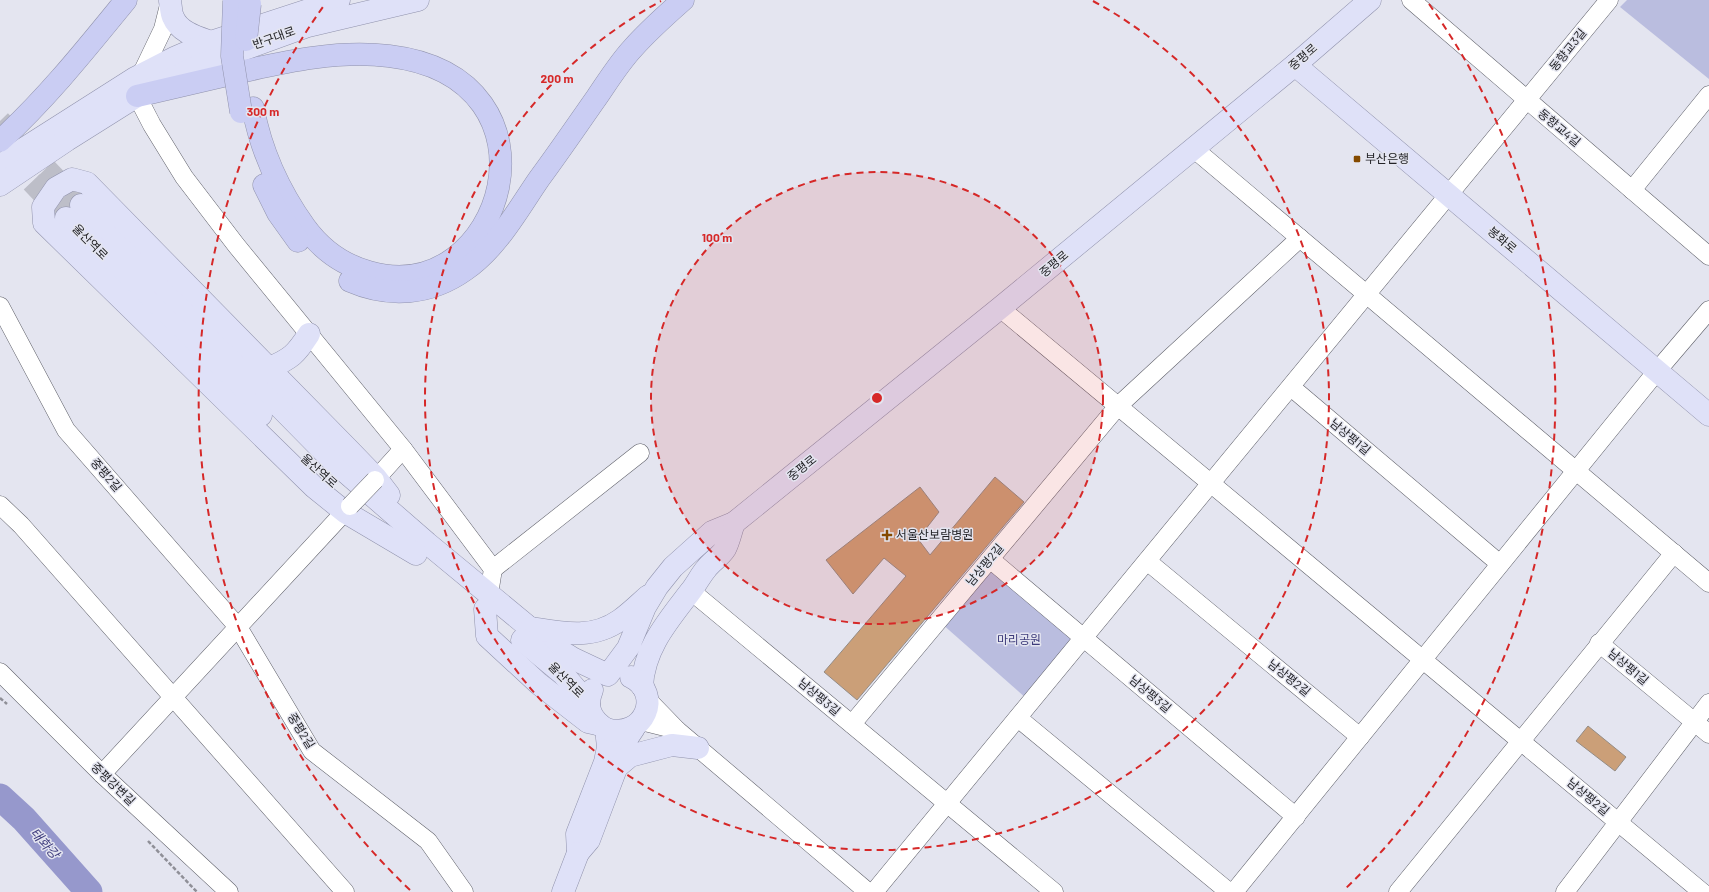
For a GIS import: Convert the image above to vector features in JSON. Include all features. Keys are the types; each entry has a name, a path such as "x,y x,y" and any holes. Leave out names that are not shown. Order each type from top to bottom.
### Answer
{"highway":[{"path":"0,141 23,120 65,74 126,0"},
{"path":"242,1 247,76 247,110 253,158 268,195 289,230 312,256 332,272 367,288 391,292 425,289 446,281 465,270 491,245 623,60 648,32 683,0"},
{"path":"139,86 319,57 360,55 387,56 420,62 447,73 470,89 483,105 494,124 498,137 502,164 498,189 489,215 478,234 462,251 441,266 429,271 402,276 389,276 353,267 331,254 321,245 311,234 288,202 247,110"}],"main road":[{"name":"반구대로","path":"0,185 67,140 176,57 211,42 339,0"},
{"name":"반구대로","path":"0,166 31,144 139,86 308,26 418,0"},
{"name":"중평로","path":"657,587 673,567 712,532 734,523 1000,308 1295,65 1370,0"},
{"path":"170,1 173,18 179,26 192,35 211,42"},
{"name":"봉화로","path":"1295,65 1709,416"},
{"path":"72,179 87,182 375,479 422,549 347,509 314,487 44,223 43,207 56,188 72,179"},
{"name":"울산역로","path":"74,211 310,463 487,601 563,674 589,704"},
{"path":"269,368 285,362 298,351 309,334"},
{"path":"563,892 578,852 589,840 628,737 646,713 644,665 652,646 668,619 691,591 706,568 725,549 734,523"},
{"path":"530,628 568,634 597,632 621,620 657,587"},
{"path":"608,676 628,648 645,607 657,587"},
{"path":"487,601 487,636 539,684 588,722 615,732 625,731 637,724"},
{"name":"울산역로","path":"487,601 530,628 554,647 608,676"},
{"path":"578,852 577,834 605,762 608,747 602,727 592,716 589,697 599,680 617,674 626,675 635,679 644,692"},
{"path":"617,767 630,756 672,746 698,748"}],"street":[{"name":"동향교4길","path":"1411,0 1709,256"},
{"name":"동향교3길","path":"1367,295 1609,0"},
{"path":"170,1 163,29 139,86 152,125 184,176 236,245 403,449 493,569"},
{"path":"1632,190 1709,95"},
{"path":"1194,148 1709,583"},
{"path":"1118,406 1300,238"},
{"path":"874,892 1367,295"},
{"name":"중평2길","path":"0,306 66,430 238,627 312,751 428,841 464,892"},
{"name":"남상평2길","path":"1000,308 1702,892"},
{"path":"1234,892 1657,371 1709,310"},
{"name":"남상평1길","path":"1291,387 1500,564"},
{"name":"남상평2길","path":"852,724 1118,406"},
{"path":"102,774 403,449"},
{"path":"487,601 493,569 640,453"},
{"path":"0,505 21,525 344,892"},
{"name":"남상평1길","path":"1674,553 1599,644 1709,734"},
{"name":"남상평3길","path":"990,558 1296,817"},
{"name":"남상평2길","path":"1147,561 1360,737"},
{"name":"남상평3길","path":"691,591 1054,892"},
{"path":"1398,892 1599,644"},
{"name":"중평강변길","path":"0,672 102,774 229,892"},
{"path":"644,692 676,730 868,892"},
{"path":"1618,822 1709,703"},
{"path":"1018,718 1229,892"},
{"path":"637,724 676,730"},
{"name":"남상평2길","path":"1565,892 1618,822"}],"green space":[{"path":"1627,0 1709,0 1709,79 1620,7"},
{"name":"마리공원","path":"990,566 1077,638 1027,699 941,623"}],"building":[{"name":"서울산보람병원","path":"995,477 1024,502 857,700 824,672 906,576 884,558 853,594 826,560 920,487 939,512 918,539 930,555"},
{"path":"1588,726 1626,757 1615,771 1576,741"}],"waterway":[{"name":"태화강","path":"0,797 24,819 89,892"}],"tunnel":[{"path":"0,121 81,205"},
{"path":"9,158 66,218"}],"place":[{"name":"부산은행","path":"1357,159"},
{"name":"서울산보람병원","path":"887,535"}]}
